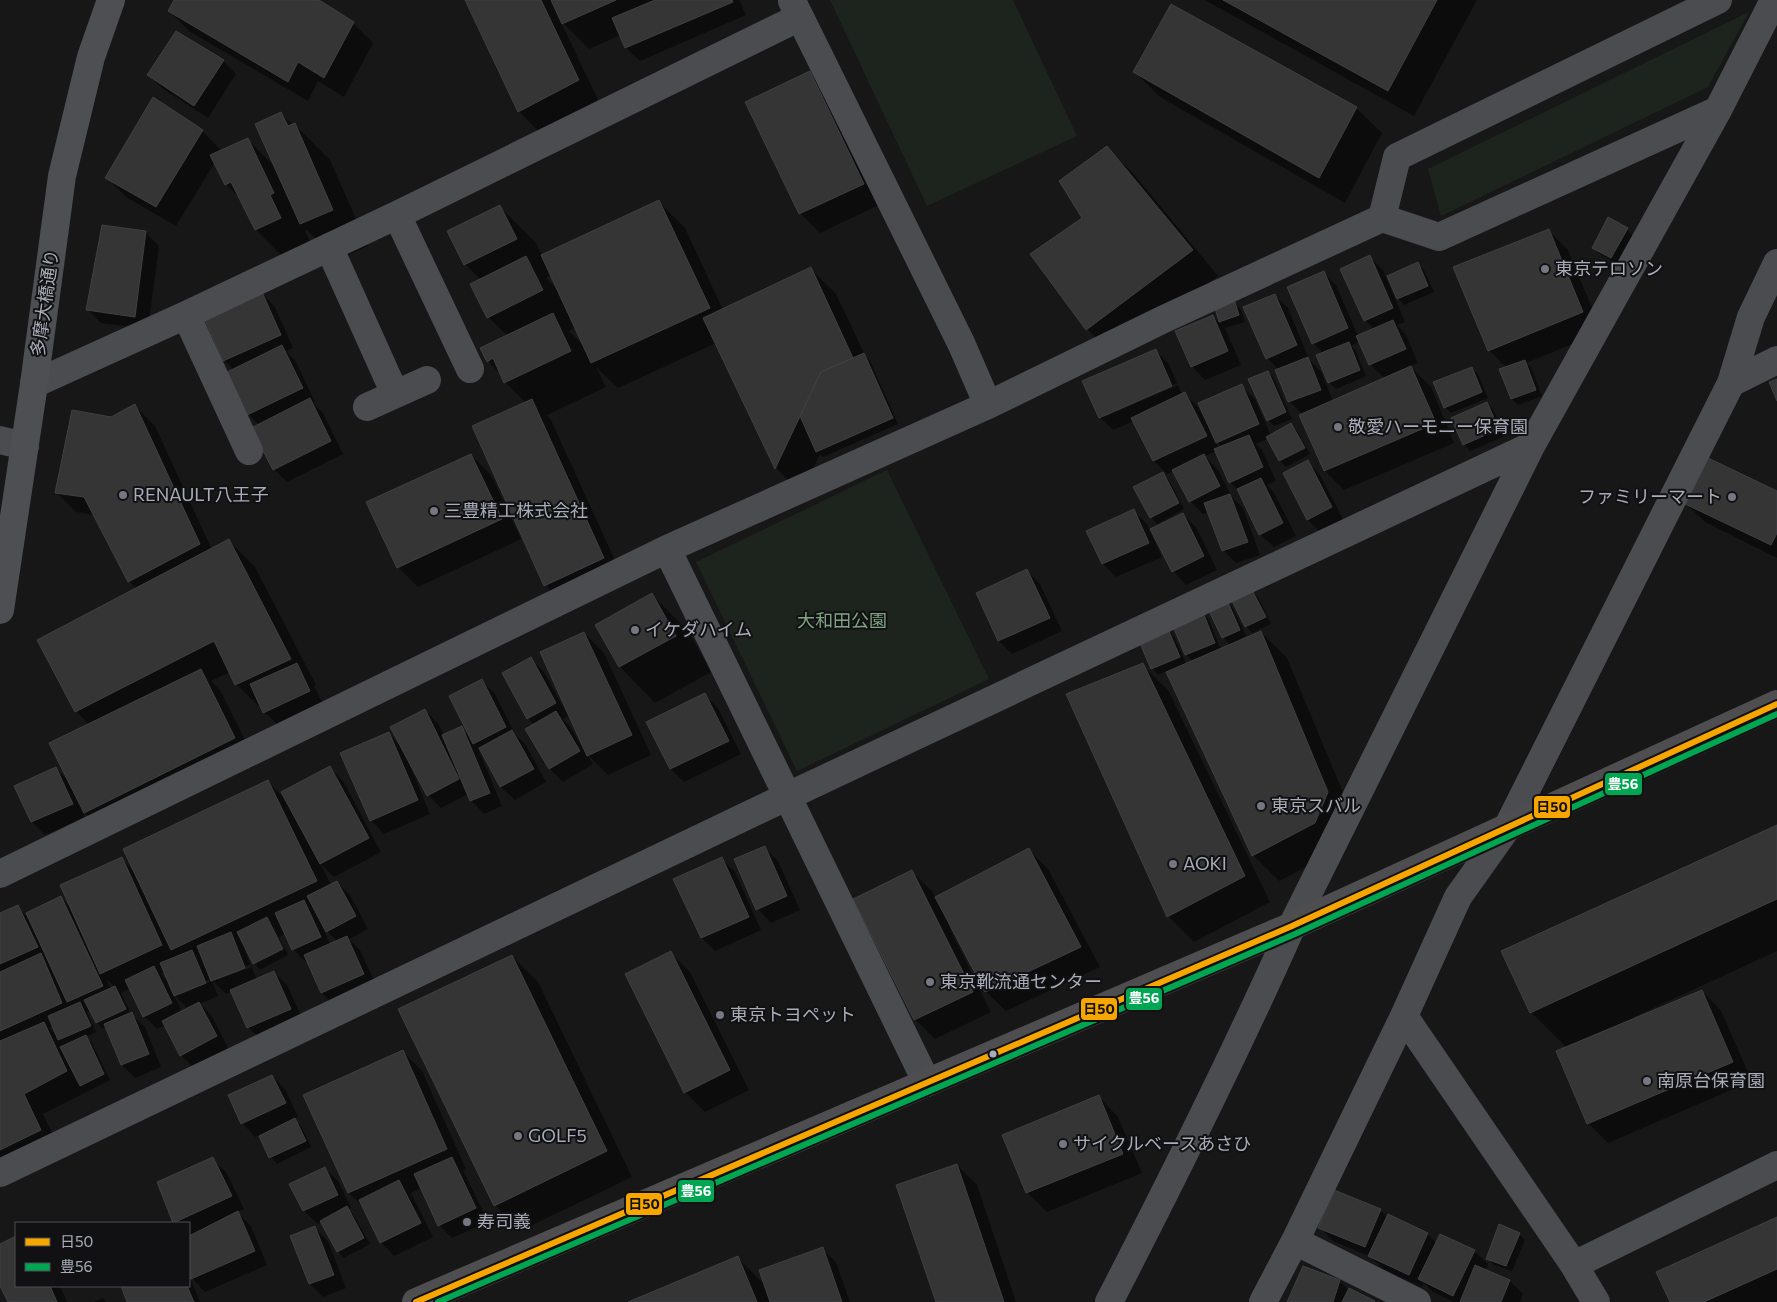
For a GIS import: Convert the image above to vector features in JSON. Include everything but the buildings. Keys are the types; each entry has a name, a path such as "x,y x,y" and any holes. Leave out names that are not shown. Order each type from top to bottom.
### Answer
{"highway":[{"path":"420,1301 1292,926 1777,704"}],"main road":[{"name":"多摩大橋通り","path":"0,610 12,443 34,384 62,176 91,56 110,0"}],"street":[{"path":"1382,218 1397,157 1718,0"},
{"path":"1109,1302 1165,1192 1292,926 1531,446 1718,110 1774,0"},
{"path":"34,384 186,315 397,215 796,8 962,343 988,405"},
{"path":"0,874 667,549 988,405 1164,319 1382,218 1439,238 1718,110"},
{"path":"397,215 470,369"},
{"path":"329,247 395,394"},
{"path":"1263,1302 1295,1241 1404,1016 1458,898 1495,833 1731,383 1751,316 1777,263"},
{"path":"186,315 250,451"},
{"path":"1731,383 1777,360"},
{"path":"367,407 427,380"},
{"path":"0,1173 788,796 1531,446"},
{"path":"667,549 927,1083"},
{"path":"1404,1016 1574,1265 1596,1302"},
{"path":"1574,1265 1777,1165"},
{"path":"1295,1241 1417,1302"}],"green space":[{"path":"830,0 1013,0 1077,136 927,206"},
{"path":"1749,12 1708,87 1441,216 1428,169"},
{"name":"大和田公園","path":"887,470 989,679 797,771 696,562"}],"transit line":[{"name":"日50","path":"416,1302 1292,926 1777,704"},
{"name":"豊56","path":"438,1302 1295,934 1777,714"}],"place":[{"name":"東京テロソン","path":"1545,269"},
{"name":"敬愛ハーモニー保育園","path":"1338,427"},
{"name":"RENAULT八王子","path":"123,495"},
{"name":"ファミリーマート","path":"1732,497"},
{"name":"三豊精工株式会社","path":"434,511"},
{"name":"イケダハイム","path":"635,630"},
{"name":"東京スバル","path":"1261,806"},
{"name":"AOKI","path":"1173,864"},
{"name":"東京靴流通センター","path":"930,982"},
{"name":"東京トヨペット","path":"720,1015"},
{"name":"南原台保育園","path":"1647,1081"},
{"name":"GOLF5","path":"518,1136"},
{"name":"サイクルベースあさひ","path":"1063,1144"},
{"name":"寿司義","path":"467,1222"}]}
